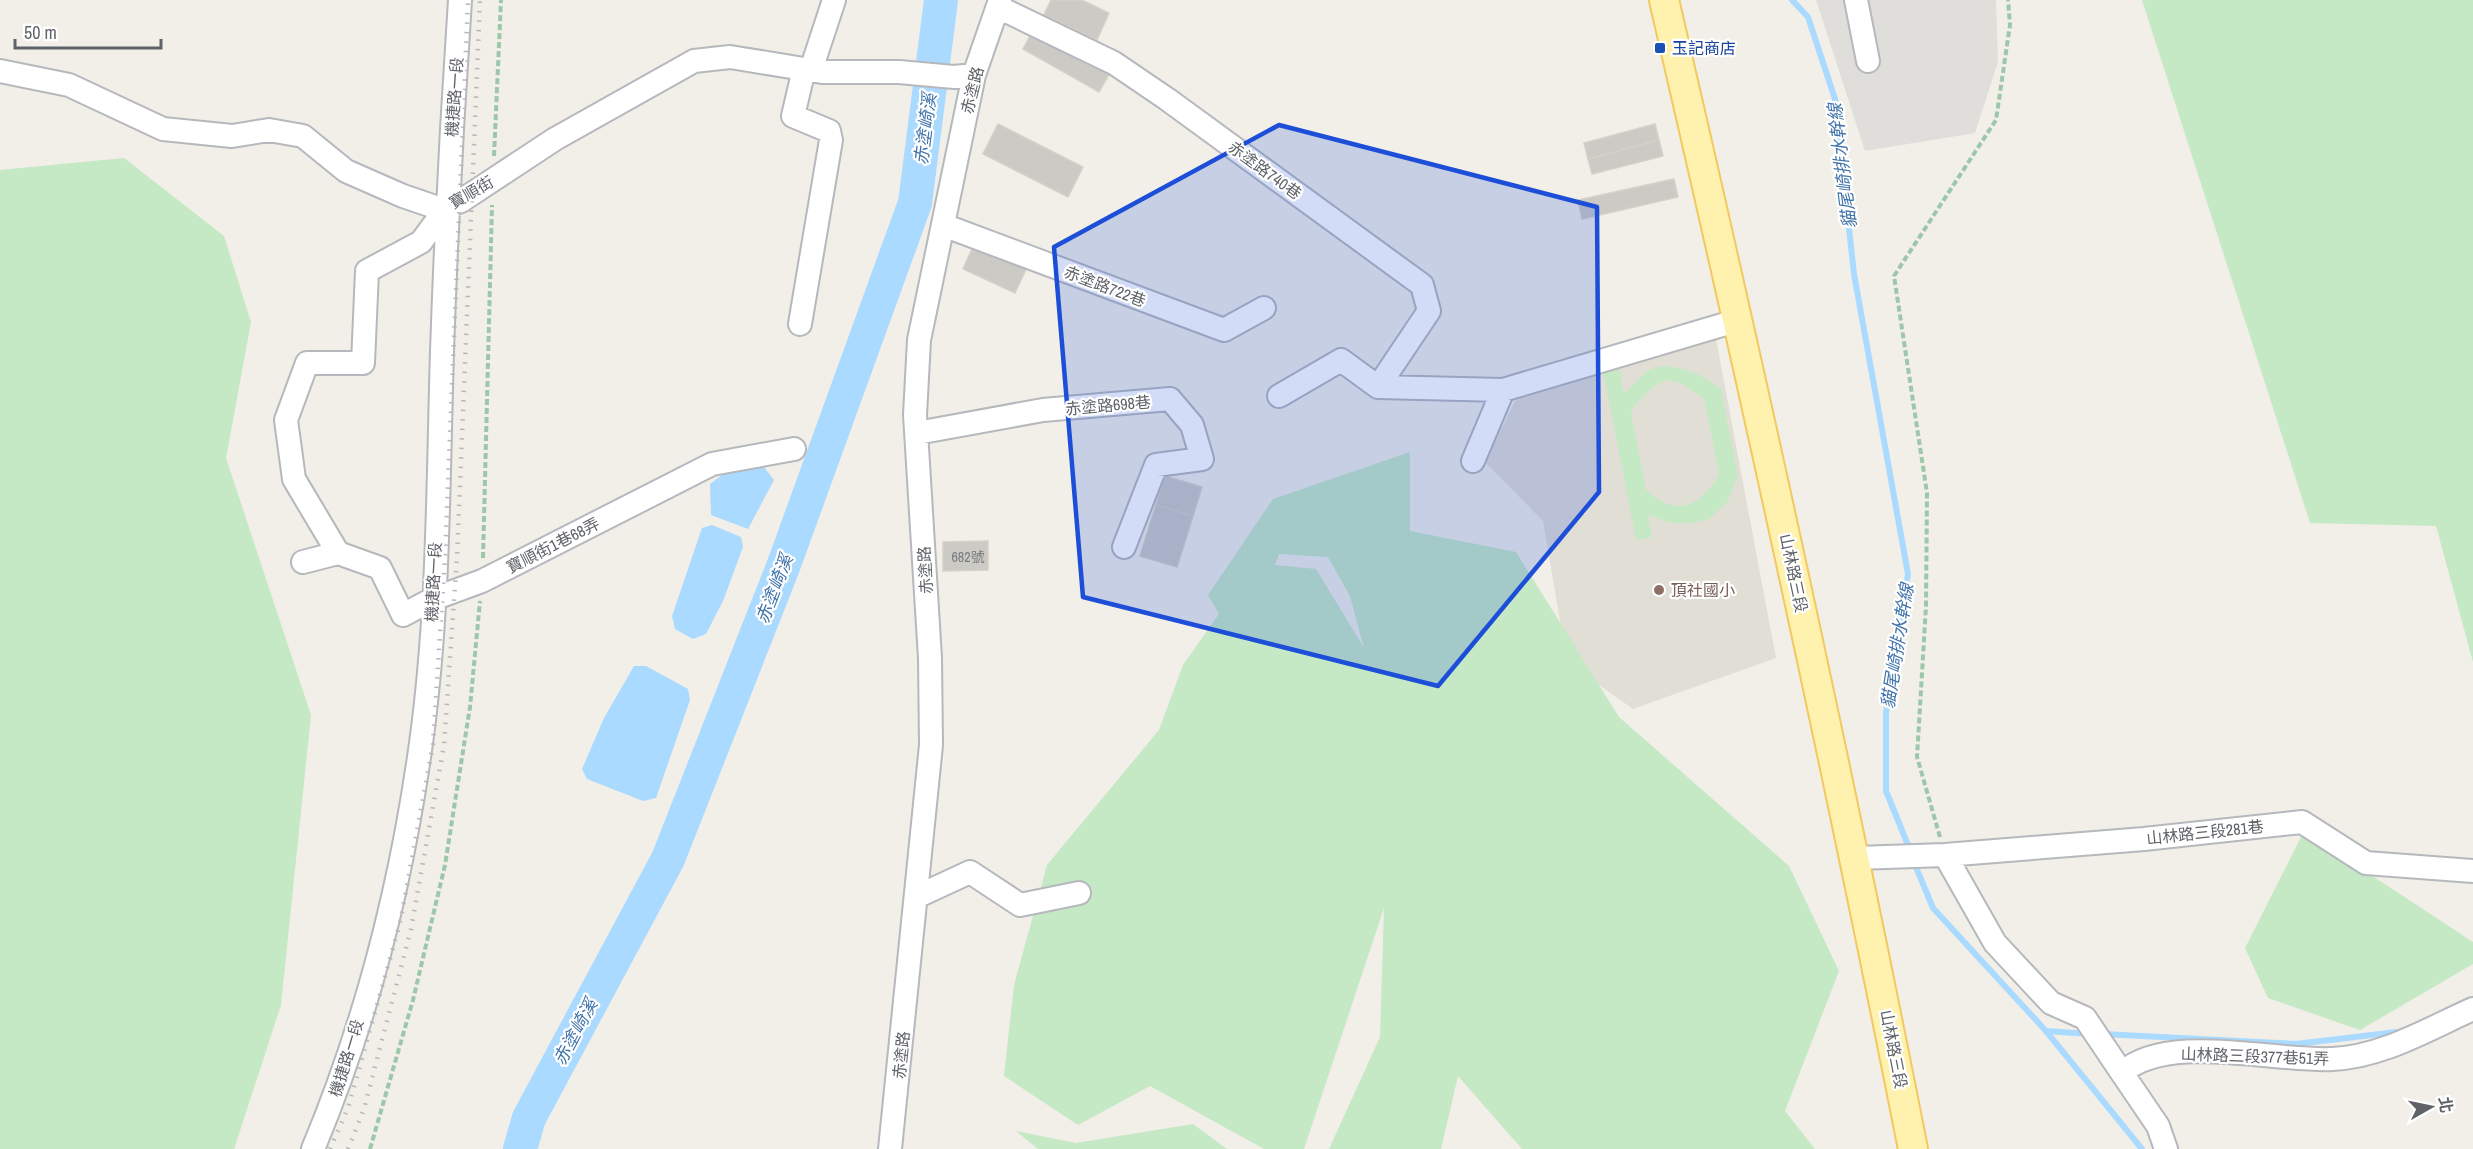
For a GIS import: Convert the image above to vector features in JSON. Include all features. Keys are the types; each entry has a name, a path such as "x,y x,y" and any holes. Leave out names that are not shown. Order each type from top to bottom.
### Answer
{"main road":[{"name":"山林路三段","path":"1664,0 1739,320 1856,858 1913,1149"}],"street":[{"name":"機捷路一段","path":"313,1149 337,1093 397,888 421,741 434,599 447,207 460,0"},
{"path":"801,324 831,140 829,131 793,117 807,70 834,0"},
{"path":"1856,0 1868,61"},
{"name":"赤塗路","path":"890,1149 931,745 930,658 917,433 919,340 943,225 964,76 999,3"},
{"name":"赤塗路740巷","path":"999,3 1114,63 1422,285 1429,311 1378,387"},
{"name":"寶順街","path":"0,71 69,85 163,129 232,136 269,130 303,136 346,171 403,196 441,209 461,201 555,139 694,61 730,57 807,70 964,76"},
{"path":"303,562 338,553 294,479 286,420 307,363 363,363 367,271 421,242 447,207"},
{"name":"赤塗路722巷","path":"943,225 1224,330 1264,308"},
{"path":"1279,396 1341,360 1378,387 1503,390 1739,320"},
{"path":"1473,461 1503,390"},
{"name":"赤塗路698巷","path":"917,433 1043,410 1170,399 1192,425 1202,459 1156,465 1124,547"},
{"name":"寶順街1巷68弄","path":"338,553 380,568 403,615 434,599 482,581 712,464 794,449"},
{"name":"山林路三段281巷","path":"1856,858 1935,855 2144,839 2302,822 2366,863 2473,872"},
{"path":"1935,855 1995,943 2051,1003 2085,1018 2158,1126 2166,1149"},
{"path":"916,897 970,872 1020,905 1079,893"},
{"name":"山林路三段377巷51弄","path":"2122,1073 2134,1062 2184,1051 2332,1059 2375,1053 2473,1009"}],"path":[{"path":"1935,855 1917,757 1926,606 1927,493 1894,276 1996,120 2010,25 2008,0"}],"highlighted area":[{"path":"1279,125 1597,207 1599,492 1438,686 1083,597 1054,247"}],"shaded area":[{"path":"1816,0 1996,0 1998,62 1975,133 1865,151"},
{"name":"頂社國小","path":"1716,339 1776,658 1633,709 1567,662 1543,521 1485,462 1515,401 1578,372"}],"green space":[{"path":"2142,0 2473,0 2473,662 2436,526 2310,523"},
{"path":"124,158 224,236 251,322 226,458 311,715 281,1005 234,1149 0,1149 0,170"},
{"path":"1618,363 1624,394 1645,373 1654,368 1664,367 1674,367 1695,373 1721,389 1738,475 1728,501 1709,519 1690,523 1671,523 1648,515 1652,537 1636,540 1602,366","holes":["1667,380 1682,384 1704,399 1719,474 1712,485 1696,501 1678,506 1657,499 1646,490 1631,412 1646,393 1661,383"]},
{"path":"1410,452 1410,531 1516,552 1619,717 1789,866 1839,971 1785,1111 1815,1149 1522,1149 1458,1076 1441,1149 1329,1149 1380,1037 1384,908 1304,1149 1264,1149 1150,1086 1078,1125 1004,1076 1014,985 1047,865 1159,730 1183,665 1219,614 1208,595 1273,499","holes":["1279,554 1328,557 1350,596 1364,648 1316,569 1275,565"]},
{"path":"2304,831 2473,942 2473,964 2360,1030 2268,998 2245,948"},
{"path":"1193,1124 1227,1149 1038,1149 1016,1131 1076,1143"}],"water":[{"path":"738,463 764,467 774,480 748,529 711,515 710,484"},
{"path":"712,525 741,537 743,547 723,601 706,634 693,639 675,629 672,616 702,528"},
{"path":"634,666 646,666 688,689 690,700 656,798 643,801 587,779 582,769 604,718"}],"building":[{"path":"1051,0 1082,0 1109,13 1097,40 1044,15"},
{"path":"1035,27 1111,71 1099,92 1023,49"},
{"path":"998,124 1083,167 1068,197 983,154"},
{"path":"1655,124 1659,140 1588,159 1584,143"},
{"path":"1659,140 1663,156 1592,174 1588,159"},
{"path":"1674,179 1678,197 1582,219 1578,200"},
{"path":"975,242 1027,267 1015,293 963,269"},
{"path":"1165,476 1202,487 1193,516 1156,505"},
{"path":"1156,505 1193,516 1177,567 1140,556"},
{"path":"988,541 988,570 943,571 943,542"}],"waterway":[{"name":"赤塗崎溪","path":"520,1149 529,1118 668,859 783,567 915,203 941,0"},
{"name":"貓尾崎排水幹線","path":"1792,0 1808,17 1835,99 1854,274 1908,574 1886,713 1886,791 1910,850"},
{"name":"貓尾崎排水幹線","path":"1913,860 1933,908 2046,1031 2142,1149"},
{"path":"2046,1031 2090,1034"},
{"path":"2103,1034 2296,1044 2397,1032"}],"railway":[{"path":"330,1149 348,1108 400,923 433,744 445,557 468,0"},
{"path":"348,1149 364,1109 411,929 444,745 457,557 480,0"}],"place":[{"name":"玉記商店","path":"1660,48"},
{"name":"頂社國小","path":"1659,590"}]}
